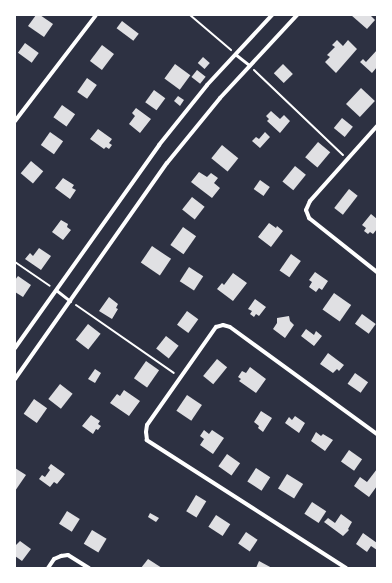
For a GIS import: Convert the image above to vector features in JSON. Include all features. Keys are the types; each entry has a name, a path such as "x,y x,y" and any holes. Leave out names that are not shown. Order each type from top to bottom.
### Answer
{"street":[{"path":"15,121 96,15"},
{"path":"15,348 159,145 235,54 272,15"},
{"path":"15,379 167,163 249,65 298,15"},
{"path":"377,126 310,201 307,205 306,213 309,218 377,272"},
{"path":"346,568 147,440 145,436 147,425 216,327 223,325 230,327 377,434"},
{"path":"48,568 54,559 61,556 68,556 89,568"}],"lane":[{"path":"235,54 249,65"},
{"path":"56,290 70,301"}],"path":[{"path":"190,15 235,54"},
{"path":"249,65 347,159"},
{"path":"15,262 56,290"},
{"path":"70,301 180,378"}],"building":[{"path":"36,15 40,15 53,24 44,37 28,26"},
{"path":"351,15 370,15 375,20 367,29"},
{"path":"122,21 139,34 133,41 117,28"},
{"path":"337,40 343,46 348,40 357,49 336,73 325,62 330,57 327,55 335,47 332,45"},
{"path":"25,43 39,53 32,63 18,53"},
{"path":"102,45 114,54 102,70 90,61"},
{"path":"377,50 377,67 372,73 360,62 363,59 366,62"},
{"path":"203,57 210,63 205,69 198,63"},
{"path":"175,64 190,75 180,90 164,79"},
{"path":"283,64 293,74 284,83 274,73"},
{"path":"197,70 206,77 200,84 191,77"},
{"path":"87,78 97,85 87,99 77,92"},
{"path":"361,88 375,101 360,117 346,104"},
{"path":"154,90 165,98 157,110 145,102"},
{"path":"178,96 184,100 180,106 174,101"},
{"path":"62,105 75,114 67,126 53,117"},
{"path":"136,108 151,119 140,133 129,124 135,116 132,113"},
{"path":"271,111 280,119 284,115 290,121 280,133 267,121 269,119 266,116"},
{"path":"342,118 353,127 345,137 334,128"},
{"path":"98,129 112,139 109,143 112,145 109,149 106,147 104,149 90,139"},
{"path":"50,132 63,141 54,154 41,145"},
{"path":"265,132 270,137 260,148 252,141 256,137 259,139"},
{"path":"318,142 330,152 317,168 305,157"},
{"path":"222,145 238,158 228,171 211,158"},
{"path":"31,161 43,171 33,184 21,173"},
{"path":"295,166 306,175 293,190 282,182"},
{"path":"199,172 207,177 211,173 218,178 214,183 220,188 212,198 191,182"},
{"path":"63,178 74,185 72,188 76,190 70,199 55,188"},
{"path":"260,180 270,187 264,196 254,189"},
{"path":"349,189 358,196 343,215 334,208"},
{"path":"192,197 205,207 195,219 182,210"},
{"path":"371,214 377,219 377,229 373,234 370,232 368,234 364,231 366,228 362,225"},
{"path":"61,220 68,224 67,227 71,230 63,240 52,232"},
{"path":"269,223 276,228 277,226 283,231 271,247 258,237"},
{"path":"183,227 196,236 183,254 170,245"},
{"path":"152,246 171,259 160,275 141,263"},
{"path":"39,248 51,256 41,270 25,259 30,253 33,256"},
{"path":"291,254 301,261 289,277 280,270"},
{"path":"189,267 203,276 194,291 180,281"},
{"path":"315,272 328,281 322,290 319,288 316,292 309,287 312,282 309,280"},
{"path":"233,273 247,283 233,301 217,289 222,283 224,285"},
{"path":"18,276 31,285 23,297 15,292 15,280"},
{"path":"334,293 351,305 340,321 323,309"},
{"path":"109,297 118,304 116,308 118,309 112,319 99,311"},
{"path":"255,299 266,307 259,316 256,314 254,317 250,314 252,311 248,309"},
{"path":"187,311 198,319 188,333 177,325"},
{"path":"362,314 376,324 369,334 355,324"},
{"path":"289,316 290,321 294,325 285,338 273,329 277,323 277,318"},
{"path":"88,324 101,334 88,350 76,340"},
{"path":"306,329 314,335 316,331 322,336 314,346 301,336"},
{"path":"166,336 179,346 169,358 156,349"},
{"path":"328,353 344,365 339,371 337,369 333,373 320,364"},
{"path":"217,359 227,367 213,384 203,376"},
{"path":"146,361 159,370 147,387 134,378"},
{"path":"250,367 266,379 256,393 239,381 241,379 238,377 242,371 246,373"},
{"path":"95,369 101,373 95,383 88,379"},
{"path":"355,373 368,382 361,393 348,384"},
{"path":"60,384 73,394 61,409 48,399"},
{"path":"124,390 140,401 129,416 110,403 117,394 120,396"},
{"path":"187,395 202,405 191,421 176,411"},
{"path":"34,399 47,408 37,423 24,414"},
{"path":"261,411 272,418 263,432 254,422"},
{"path":"91,415 100,421 98,424 101,426 98,430 96,429 93,434 82,426"},
{"path":"295,416 305,423 299,433 285,423 289,417 292,420"},
{"path":"204,430 209,434 212,430 224,438 213,454 200,445 204,439 200,436"},
{"path":"316,432 321,436 323,434 333,440 325,451 311,441"},
{"path":"349,450 362,459 354,471 341,461"},
{"path":"227,454 240,463 232,475 218,466"},
{"path":"51,464 65,474 57,484 54,482 50,487 39,479 42,475 45,477 50,470 48,468"},
{"path":"15,468 26,475 15,491"},
{"path":"256,468 270,477 262,491 247,481"},
{"path":"377,469 377,486 369,497 354,486 360,477 367,482"},
{"path":"287,474 303,484 294,498 278,488"},
{"path":"196,495 206,501 197,517 186,511"},
{"path":"312,502 326,511 319,523 304,514"},
{"path":"67,511 80,519 72,532 59,524"},
{"path":"150,513 159,518 156,522 148,517"},
{"path":"341,514 352,522 348,529 349,530 343,536 324,522 328,518 335,523"},
{"path":"216,515 230,524 223,536 208,527"},
{"path":"92,530 107,539 98,552 84,544"},
{"path":"246,532 258,540 250,551 238,544"},
{"path":"363,533 377,543 377,550 371,546 367,552 356,544"},
{"path":"20,541 31,549 22,561 15,556 15,546"},
{"path":"148,559 162,568 141,568"},
{"path":"259,561 272,568 256,568"}]}
